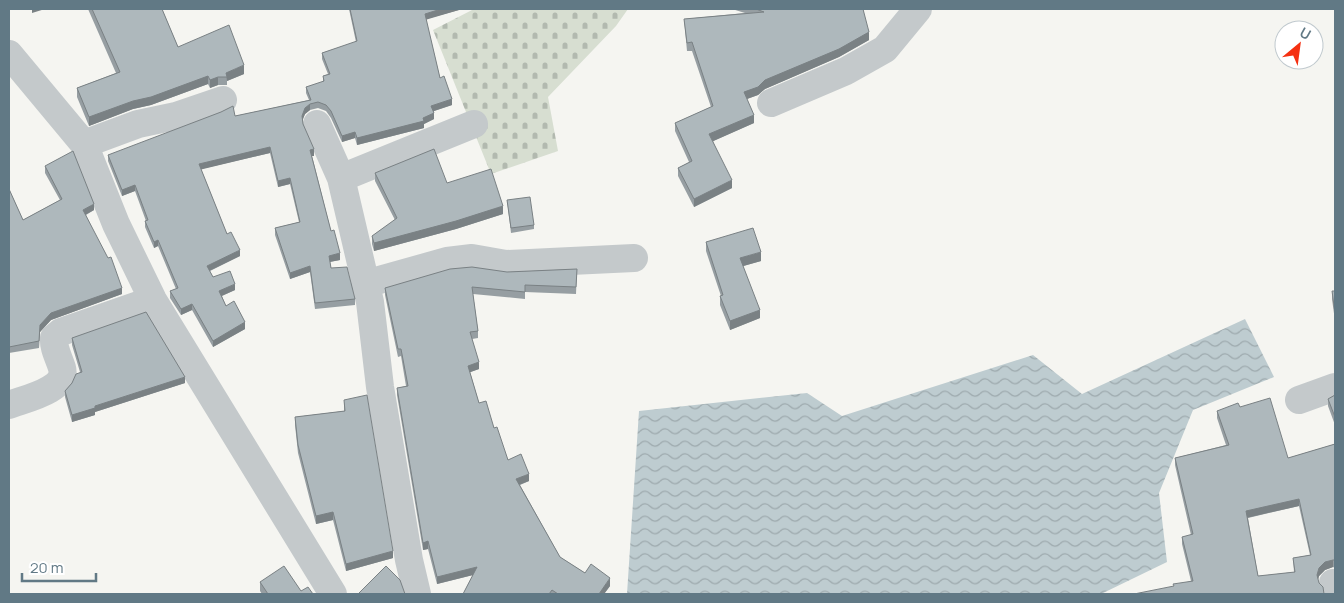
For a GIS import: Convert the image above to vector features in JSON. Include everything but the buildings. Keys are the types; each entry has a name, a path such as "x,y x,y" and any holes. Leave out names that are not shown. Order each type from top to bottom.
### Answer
{"street":[{"path":"771,103 846,71 885,49 918,9"},
{"path":"9,54 84,144 116,224 153,300 333,594"},
{"path":"84,144 138,124 176,116 223,100"},
{"path":"317,124 341,178 370,302 380,387 409,560 417,594"},
{"path":"341,178 474,124"},
{"path":"365,284 447,261 472,258 506,264 634,258"},
{"path":"9,404 49,390 59,382 63,371 54,338 60,332 153,300"},
{"path":"1299,400 1335,386"}],"green space":[{"path":"474,9 628,9 616,26 548,97 558,151 491,174 433,30"}],"water":[{"path":"1245,319 1274,377 1193,410 1159,493 1167,562 1101,594 627,594 639,411 807,393 842,416 1033,355 1082,394"}]}
